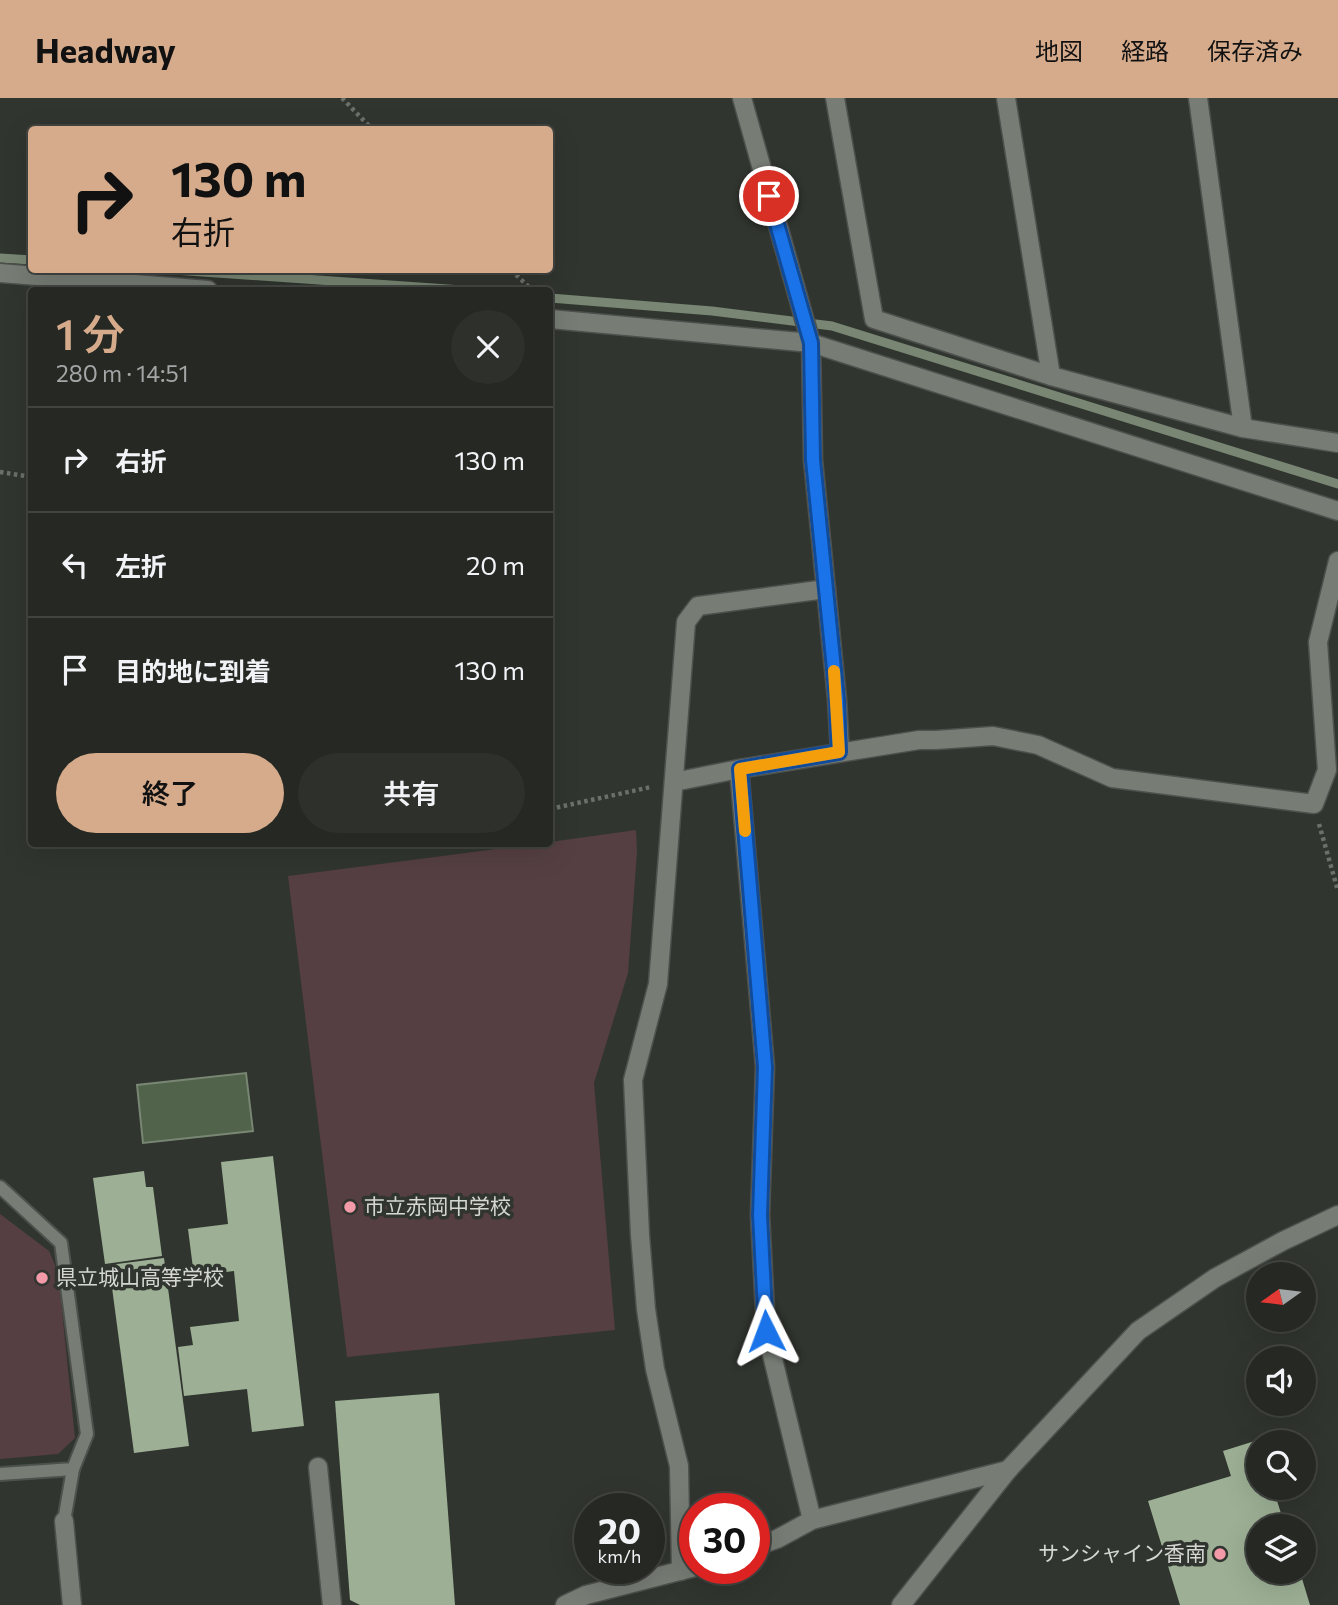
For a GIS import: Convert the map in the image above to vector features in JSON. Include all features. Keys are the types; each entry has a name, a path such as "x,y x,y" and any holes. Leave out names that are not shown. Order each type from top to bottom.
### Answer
{"street":[{"path":"742,98 811,343 813,460 837,699 839,752"},
{"path":"835,98 874,319 1051,376 1243,428 1338,443"},
{"path":"1006,98 1051,376"},
{"path":"1198,98 1243,428"},
{"path":"0,273 171,287"},
{"path":"553,319 811,343 1338,511"},
{"path":"674,782 919,740 993,736 1038,745 1112,778 1314,804 1327,770 1318,642 1338,561"},
{"path":"681,1493 679,1466 655,1368 646,1309 633,1080 658,984 686,622 698,606 826,589"},
{"path":"740,769 765,1067 760,1215 766,1331 812,1520"},
{"path":"901,1605 1008,1469 1138,1331 1215,1278 1338,1215"},
{"path":"318,1468 332,1605"},
{"path":"770,1541 812,1520 1008,1469"},
{"path":"64,1521 72,1605"},
{"path":"565,1605 586,1595 679,1571"}],"lane":[{"path":"0,1187 61,1243 87,1434 73,1469 64,1521"},
{"path":"0,1474 73,1469"}],"path":[{"path":"342,98 369,126"},
{"path":"514,273 529,287"},
{"path":"0,472 28,476"},
{"path":"553,808 674,782"},
{"path":"1314,804 1338,891"}],"shaded area":[{"path":"636,830 637,852 628,973 594,1083 615,1330 347,1357 288,876 512,847 553,847 553,842"},
{"path":"246,1073 253,1131 143,1143 137,1085"},
{"path":"0,1214 49,1251 58,1272 75,1438 58,1454 0,1459"}],"building":[{"path":"273,1156 304,1426 252,1432 247,1389 184,1396 178,1347 193,1345 190,1327 239,1321 234,1271 194,1276 188,1229 228,1224 221,1162"},
{"path":"144,1171 146,1187 153,1187 162,1256 105,1264 93,1178"},
{"path":"164,1258 189,1446 134,1453 109,1265"},
{"path":"439,1393 455,1605 360,1605 350,1600 335,1401"},
{"path":"1246,1444 1246,1500 1277,1500 1281,1514 1246,1514 1246,1584 1304,1584 1310,1605 1180,1605 1148,1501 1231,1476 1223,1451"}],"waterway":[{"path":"0,258 28,260"},
{"path":"217,273 419,287"},
{"path":"553,298 712,311 832,326 1338,484"}],"slow traffic":[{"path":"745,831 740,769 839,752 834,671"}],"place":[{"name":"市立赤岡中学校","path":"350,1207"},
{"name":"県立城山高等学校","path":"42,1278"},
{"name":"サンシャイン香南","path":"1220,1554"}],"route":[{"path":"766,1331 760,1215 765,1067 740,769 839,752 837,699 813,460 811,343 769,196"}]}
